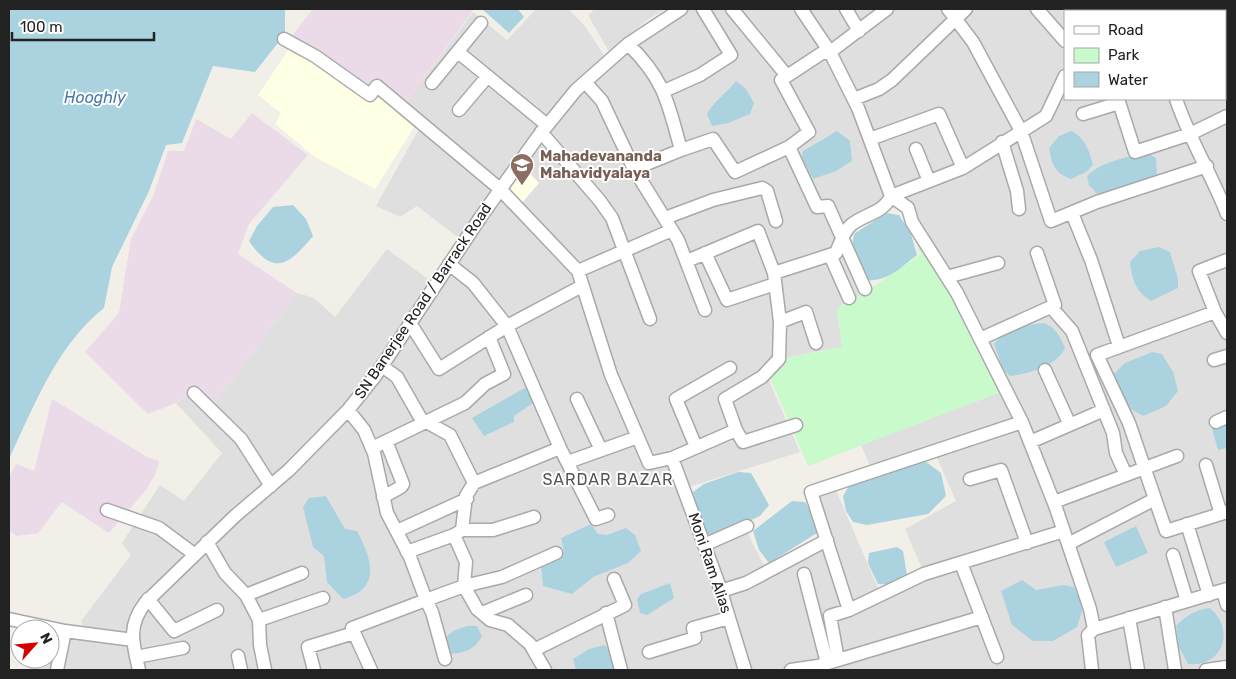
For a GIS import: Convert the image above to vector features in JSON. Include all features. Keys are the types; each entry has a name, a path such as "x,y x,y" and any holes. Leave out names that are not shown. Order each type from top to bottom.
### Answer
{"street":[{"name":"SN Banerjee Road / Barrack Road","path":"139,670 133,640 135,616 148,599 206,542 289,470 348,410 382,366 500,189 544,128 585,82 628,44 682,9"},
{"path":"664,91 700,74 731,55 703,9"},
{"path":"732,9 787,76"},
{"path":"801,9 830,52 854,100 891,196 908,208 916,228 947,277 1022,422 1054,502 1090,609 1094,629"},
{"path":"846,9 859,31"},
{"path":"634,169 714,139 735,172 788,147 809,132 782,80 822,53 830,52 888,9"},
{"path":"854,100 879,89 892,80 952,14 966,9"},
{"path":"1037,9 1064,40"},
{"path":"952,14 973,42 1021,131 1051,222 1097,202 1207,166"},
{"path":"432,83 482,23"},
{"path":"284,39 315,56 370,95 377,86 500,189 578,271 611,375 649,463 672,458 736,430"},
{"path":"628,44 647,62 664,91 681,150"},
{"path":"458,52 544,128 600,201 612,218 650,319"},
{"path":"459,110 487,77"},
{"path":"891,196 963,168 1046,116 1064,78"},
{"path":"585,82 602,100 634,169 666,218 687,261 704,310"},
{"path":"1176,100 1190,134 1207,166 1223,188 1227,214"},
{"path":"1083,114 1118,101 1135,152 1190,134 1227,116"},
{"path":"870,139 939,114 963,168"},
{"path":"1002,142 1017,191 1019,209"},
{"path":"788,147 817,207 828,206 866,289"},
{"path":"916,149 929,181"},
{"path":"666,218 713,200 762,188 767,191 776,221"},
{"path":"705,252 727,300 774,278 836,253 851,225 888,205 891,196"},
{"path":"1072,213 1091,260 1118,346"},
{"path":"578,271 623,249 672,230"},
{"path":"687,261 758,231 774,278 780,322 779,359 762,377 725,399 736,430 743,442 796,425"},
{"path":"980,339 1055,306 1037,253"},
{"path":"830,255 849,298"},
{"path":"1227,260 1199,272 1215,312 1227,333"},
{"path":"947,277 998,263"},
{"path":"449,264 472,282 507,326 560,448 596,519 608,515"},
{"path":"410,323 440,369 507,326 582,286"},
{"path":"1051,308 1072,331 1114,433 1116,453 1126,475"},
{"path":"780,322 806,312 816,342"},
{"path":"1206,465 1224,513 1166,531 1129,423 1097,354 1215,312"},
{"path":"372,448 469,400 485,384 504,374 489,337"},
{"path":"1214,360 1227,356"},
{"path":"382,366 397,377 421,419 450,435 474,483"},
{"path":"696,447 676,399 730,368"},
{"path":"1045,370 1069,423"},
{"path":"194,393 240,440 271,486"},
{"path":"577,399 600,450"},
{"path":"348,410 364,430 372,448 387,513 407,552 432,612 445,659"},
{"path":"1030,442 1069,423 1104,410"},
{"path":"849,610 811,492 1022,422"},
{"path":"568,462 638,437"},
{"path":"383,497 404,484 386,441"},
{"path":"545,670 530,644 508,625 490,620 477,609 464,586 466,562 458,533 466,499 474,483 560,448"},
{"path":"1054,502 1177,456"},
{"name":"Moni Ram Alias","path":"672,458 720,591 745,670"},
{"path":"970,479 1002,470 1027,543"},
{"path":"397,531 466,499"},
{"path":"1068,544 1156,499"},
{"path":"107,510 159,528 194,554"},
{"path":"407,552 458,533 493,530 534,516"},
{"path":"1187,524 1209,595"},
{"path":"704,545 747,526"},
{"path":"826,665 830,616 849,610 924,574 1064,531"},
{"path":"720,591 746,583 827,540"},
{"path":"206,542 225,573 246,595 259,620 260,645 265,670"},
{"path":"371,670 352,628 464,586 502,577 556,553"},
{"path":"1173,555 1187,601"},
{"path":"961,564 997,657"},
{"path":"246,595 302,573"},
{"path":"804,574 826,665"},
{"path":"534,650 626,604 614,578"},
{"path":"1092,670 1088,635 1094,629 1225,590 1227,605"},
{"path":"482,613 526,595"},
{"path":"259,620 323,598"},
{"path":"148,599 174,631 217,610"},
{"path":"1165,607 1175,670"},
{"path":"606,613 621,670"},
{"path":"791,670 826,665 982,617"},
{"path":"649,652 694,638 693,628 729,618"},
{"path":"1129,618 1138,670"},
{"path":"9,619 65,631 133,640"},
{"path":"57,670 65,631"},
{"path":"314,670 308,647 354,633"},
{"path":"136,657 183,648"},
{"path":"238,656 242,670"},
{"path":"1209,670 1227,667"}],"shaded area":[{"path":"313,9 474,9 405,104 369,91 291,37"},
{"path":"536,9 568,9 584,25 606,58 499,184 405,104 473,12 507,40"},
{"path":"595,9 666,9 648,19 609,52 588,15"},
{"path":"688,9 728,9 782,75 804,132 786,144 839,239 832,249 770,272 776,322 776,356 761,373 722,397 732,427 671,455 653,457 614,375 583,270 505,189 581,91 616,60"},
{"path":"736,9 1034,9 1064,44 1064,75 1043,114 960,167 842,230 820,203 793,146 813,133 787,80"},
{"path":"1044,9 1133,9 1064,10 1064,32"},
{"path":"1227,25 1227,206 1210,161 1187,120 1180,100 1226,100"},
{"path":"291,46 378,91 416,124 375,189 315,157 275,124 281,113 258,95"},
{"path":"1064,89 1064,100 1172,100 1214,189 1227,225 1227,586 1097,624 1029,429 899,197 1048,120"},
{"path":"252,113 308,155 249,224 238,254 297,293 212,407 192,388 188,395 176,403 148,414 85,352 119,313 131,239 153,196 168,151 184,151 196,119 231,139"},
{"path":"421,125 496,190 460,239 417,206 400,217 376,206"},
{"name":"Mahadevananda Mahavidyalaya","path":"522,165 539,183 521,204 505,189"},
{"path":"501,194 575,273 648,466 671,462 742,670 552,670 479,604 468,581 428,596 390,511 354,410"},
{"path":"842,248 864,293 837,308 842,347 785,358 777,275"},
{"path":"387,249 432,282 346,408 289,466 154,589 127,636 84,628 81,621 131,555 122,543 160,485 184,501 222,453 176,403 188,395 212,407 297,293 314,298 335,317"},
{"path":"767,376 800,452 689,487 678,458 740,432 730,399"},
{"path":"1003,391 1059,526 1091,628 1088,670 749,670 708,546 747,532 768,573 831,543 815,493 835,488 882,597 925,576 905,529 956,501 933,449 872,470 861,445"},
{"path":"52,399 149,458 159,461 155,475 146,490 109,533 62,502 38,533 17,536 9,531 9,477 16,464 34,471"},
{"path":"348,418 361,433 372,454 383,513 424,605 462,590 528,646 539,670 142,670 136,633 147,605"},
{"path":"1227,593 1227,670 1097,670 1092,638 1101,632"},
{"path":"60,633 131,644 136,670 29,670 60,669"}],"green space":[{"path":"921,242 955,293 1003,391 808,466 771,380 785,358 842,347 837,308 864,293 920,255 917,245"}],"water":[{"name":"Hooghly","path":"9,9 287,9 285,10 285,34 255,72 213,66 182,143 166,145 149,191 112,267 104,308 87,323 60,358 48,378 9,459"},
{"path":"482,9 518,9 524,17 509,33"},
{"path":"736,81 746,89 754,103 750,114 728,123 712,126 707,114"},
{"path":"837,131 850,141 852,161 836,171 813,179 802,158 803,151"},
{"path":"1071,131 1076,133 1083,141 1093,165 1086,172 1071,179 1057,171 1051,159 1049,148 1059,136"},
{"path":"1146,152 1156,158 1157,176 1099,196 1089,185 1087,176 1093,171 1115,161"},
{"path":"293,205 306,219 313,236 289,260 274,263 258,252 249,241 257,226 273,207"},
{"path":"886,213 899,215 911,234 917,255 888,276 881,279 867,280 852,246 854,234"},
{"path":"1159,247 1170,252 1178,279 1178,288 1151,301 1141,293 1135,284 1130,262 1140,251"},
{"path":"1044,323 1052,327 1065,348 1049,364 1033,371 1010,376 1003,369 994,344 1005,334 1016,328"},
{"path":"1152,352 1162,354 1173,372 1178,391 1166,406 1143,416 1122,404 1111,377 1125,363"},
{"path":"528,386 536,401 514,416 514,422 484,436 472,418"},
{"path":"1227,419 1227,448 1218,450 1211,425"},
{"path":"925,461 941,473 946,496 928,514 867,525 853,522 846,511 843,496 849,486 890,470"},
{"path":"738,472 751,473 769,505 760,516 710,538 698,512 693,492 704,484"},
{"path":"326,496 345,529 357,531 367,552 369,562 369,580 364,588 343,599 327,582 324,556 313,547 303,507 309,498"},
{"path":"792,501 805,502 817,524 817,533 769,563 759,550 753,531"},
{"path":"591,524 598,534 607,535 626,528 635,535 641,551 628,563 593,577 572,594 543,586 541,565 564,552 561,538"},
{"path":"1136,526 1148,553 1116,567 1104,542"},
{"path":"897,547 903,551 907,575 894,583 878,584 868,563 869,553"},
{"path":"1022,580 1036,590 1064,585 1074,587 1083,608 1077,627 1053,641 1033,641 1012,625 1001,591"},
{"path":"670,583 674,598 647,615 640,613 637,599 641,594"},
{"path":"1210,608 1218,617 1222,626 1224,636 1222,645 1210,660 1188,664 1179,647 1176,626 1191,614"},
{"path":"467,626 477,626 482,636 479,641 468,650 449,654 441,641 453,631"},
{"path":"605,645 617,664 618,670 576,670 573,659 589,649"}],"place":[{"name":"Mahadevananda Mahavidyalaya","path":"522,186"}],"district":[{"name":"SARDAR BAZAR","path":"608,479"}]}
